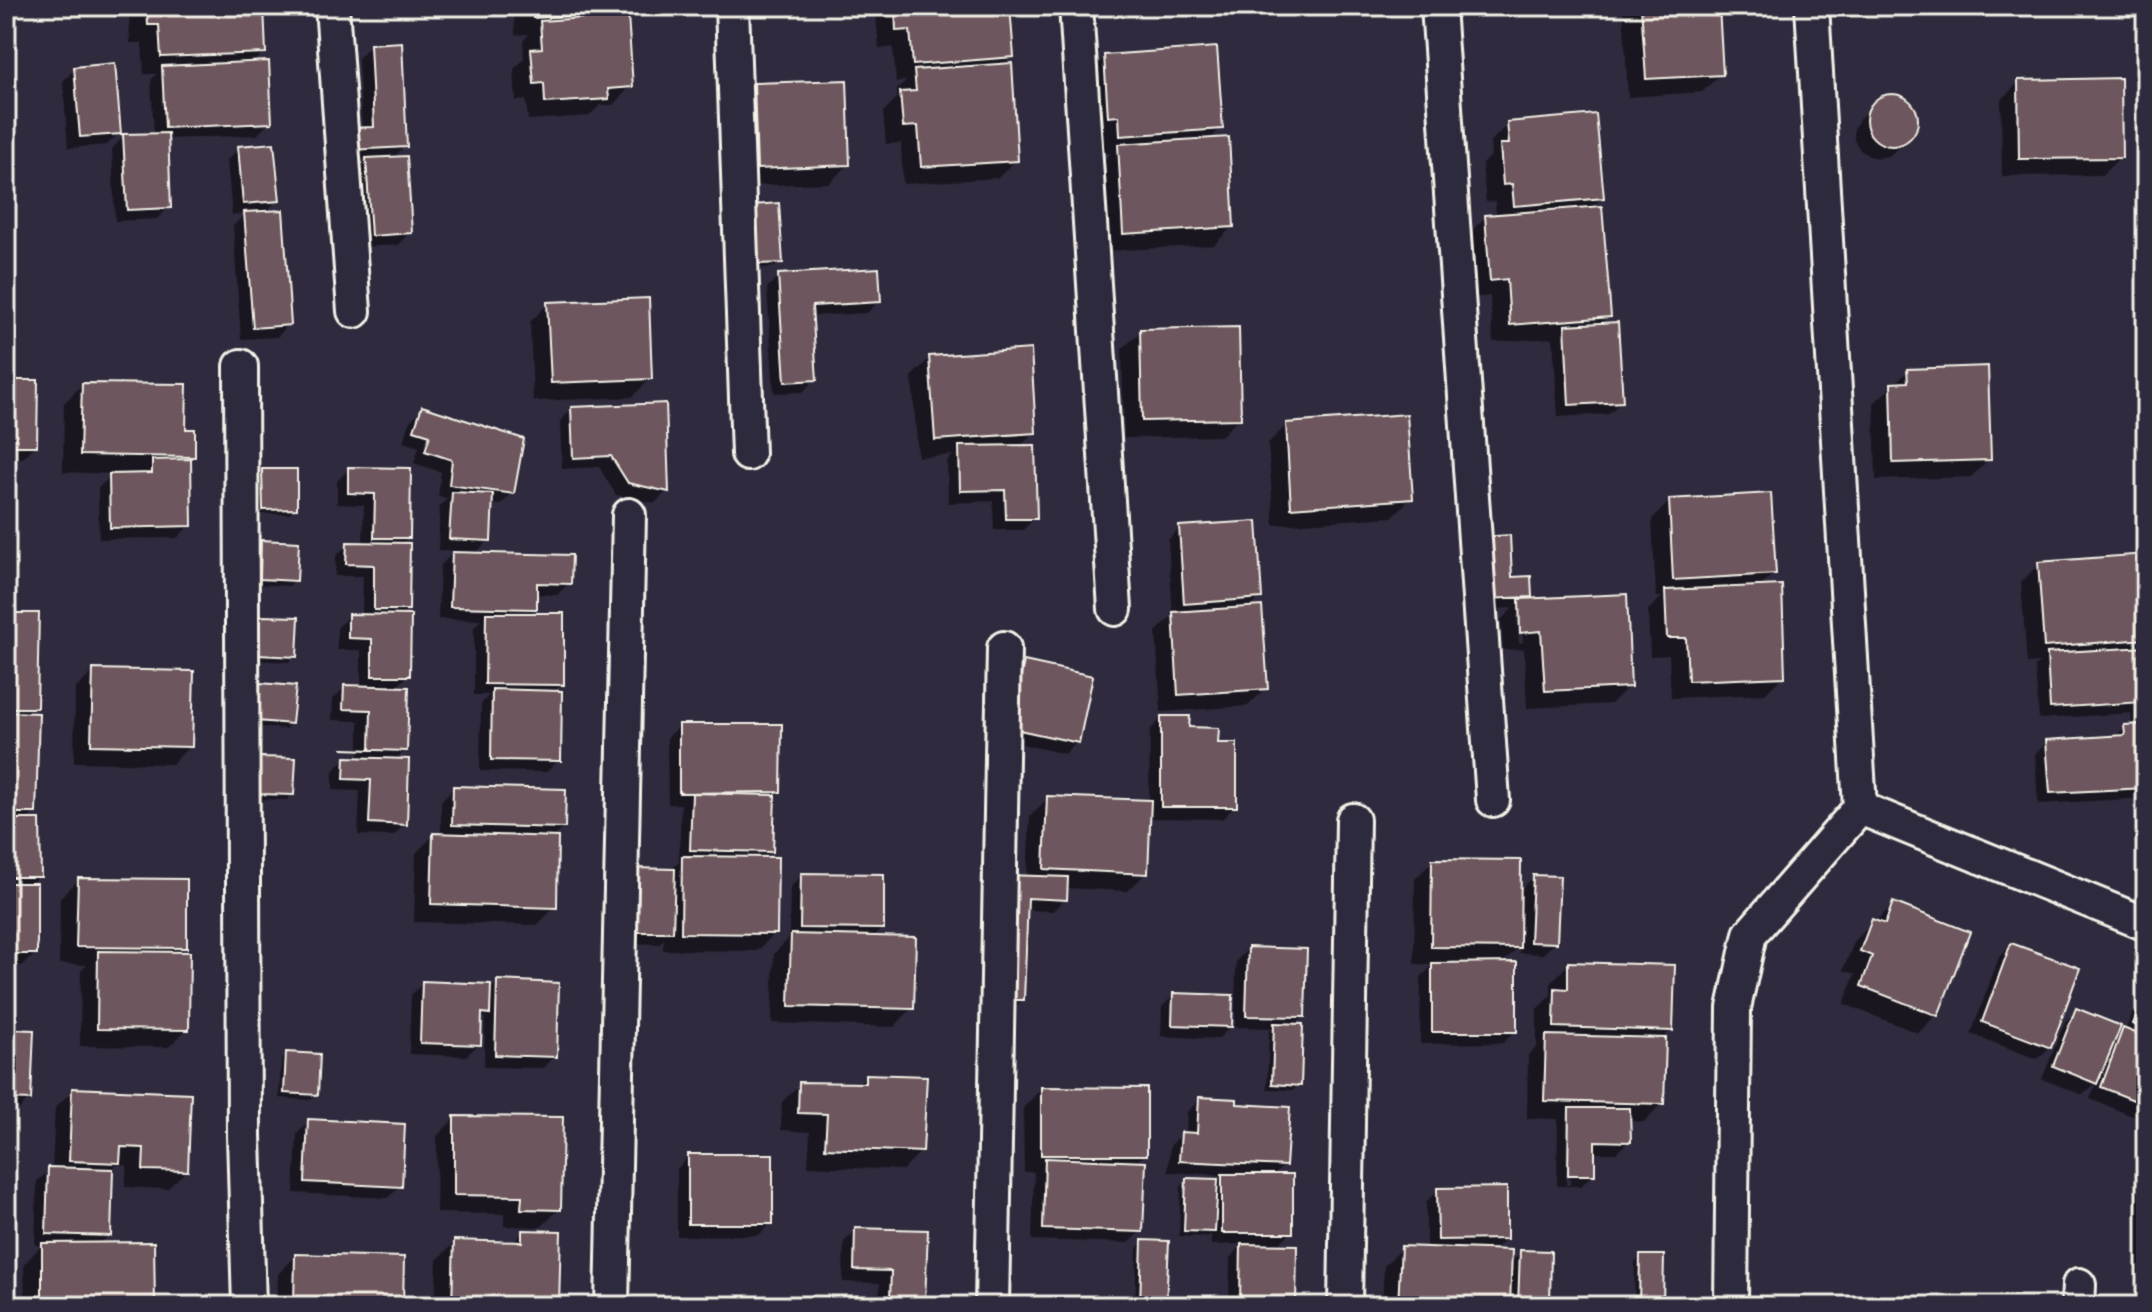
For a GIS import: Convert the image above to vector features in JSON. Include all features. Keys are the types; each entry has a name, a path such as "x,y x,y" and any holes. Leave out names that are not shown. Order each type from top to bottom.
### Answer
{"street":[{"path":"332,6 354,311"},
{"path":"732,6 748,454"},
{"path":"1076,6 1115,609"},
{"path":"1438,6 1493,800"},
{"path":"1731,1306 1734,1008 1750,934 1860,808 1812,6"},
{"path":"241,366 244,1136 249,1306"},
{"path":"612,1306 629,515"},
{"path":"992,1306 1004,648"},
{"path":"1860,808 2146,924"},
{"path":"1345,1306 1353,820"}],"building":[{"path":"147,6 264,6 266,53 161,57 159,25 148,25"},
{"path":"532,6 639,6 639,11 533,18"},
{"path":"895,6 1010,6 1014,57 913,65 910,30 896,31"},
{"path":"1641,6 1719,6 1723,75 1646,79"},
{"path":"628,15 633,87 608,89 609,99 545,103 544,83 534,84 531,49 542,48 540,21"},
{"path":"402,42 407,147 350,150 349,128 374,127 370,44"},
{"path":"1217,47 1223,129 1120,136 1119,116 1108,117 1104,55"},
{"path":"269,61 272,123 165,128 162,66"},
{"path":"115,63 121,134 80,137 74,67"},
{"path":"1012,63 1018,161 921,167 918,126 903,127 900,92 916,91 914,70"},
{"path":"2121,78 2122,158 2019,159 2018,80"},
{"path":"847,80 850,165 757,169 754,83"},
{"path":"1892,94 1911,101 1918,120 1911,139 1892,146 1873,139 1866,120 1873,101"},
{"path":"1596,114 1604,198 1514,206 1512,184 1503,185 1500,144 1509,144 1507,122"},
{"path":"168,133 171,208 127,210 123,134"},
{"path":"1229,137 1234,227 1123,234 1118,144"},
{"path":"274,143 280,201 243,204 238,146"},
{"path":"407,156 412,233 371,236 366,158"},
{"path":"779,203 783,263 757,264 753,205"},
{"path":"1602,206 1611,317 1510,325 1507,279 1490,281 1485,215"},
{"path":"283,210 291,325 253,328 244,212"},
{"path":"879,268 881,302 812,306 817,380 785,382 778,274"},
{"path":"649,298 652,379 551,383 547,302"},
{"path":"1618,322 1623,402 1569,405 1565,325"},
{"path":"1239,327 1241,419 1142,421 1140,329"},
{"path":"1031,349 1036,433 935,440 929,356"},
{"path":"1988,366 1991,460 1893,463 1891,383 1908,382 1907,369"},
{"path":"6,380 38,380 37,446 6,446"},
{"path":"82,383 187,384 186,429 195,429 195,457 80,455"},
{"path":"666,403 669,492 628,483 611,456 573,458 571,407"},
{"path":"422,406 524,439 514,494 449,485 452,460 425,451 430,435 414,430"},
{"path":"1407,414 1413,499 1291,508 1286,423"},
{"path":"1035,445 1037,519 1006,519 1005,490 960,491 959,446"},
{"path":"191,459 192,526 110,528 109,474 152,473 152,460"},
{"path":"348,467 411,468 410,538 374,538 375,494 348,493"},
{"path":"262,469 297,469 297,509 263,510"},
{"path":"452,492 493,494 491,541 449,539"},
{"path":"1771,493 1776,574 1673,580 1669,499"},
{"path":"1257,521 1262,598 1184,604 1179,526"},
{"path":"1510,535 1512,577 1531,576 1532,597 1484,599 1481,537"},
{"path":"261,540 299,542 297,581 260,579"},
{"path":"347,542 410,543 409,610 374,610 374,565 346,564"},
{"path":"452,552 572,555 571,584 537,583 537,609 450,607"},
{"path":"2146,554 2146,639 2044,647 2038,562"},
{"path":"1782,585 1785,677 1688,681 1686,638 1667,638 1665,590"},
{"path":"1627,594 1631,687 1545,691 1541,631 1520,633 1519,599"},
{"path":"1262,606 1268,689 1178,695 1173,612"},
{"path":"6,613 39,613 37,708 6,708"},
{"path":"486,613 564,613 564,685 485,684"},
{"path":"348,614 411,615 410,676 372,676 372,639 348,638"},
{"path":"260,616 299,617 297,657 258,655"},
{"path":"2146,647 2146,719 2143,719 2143,702 2050,708 2047,653"},
{"path":"1024,661 1093,676 1079,743 1010,728"},
{"path":"93,669 194,671 192,747 91,745"},
{"path":"260,683 296,686 292,724 257,721"},
{"path":"344,685 409,687 407,751 370,750 371,710 343,709"},
{"path":"492,689 562,691 561,761 491,760"},
{"path":"6,712 39,713 36,813 6,813"},
{"path":"1161,716 1190,716 1189,727 1219,728 1218,743 1237,743 1237,807 1161,807"},
{"path":"679,724 782,724 781,792 679,793"},
{"path":"2146,724 2146,788 2050,793 2046,740 2125,735 2124,725"},
{"path":"260,757 296,758 294,795 259,794"},
{"path":"345,757 409,759 407,825 369,823 371,780 344,779"},
{"path":"453,786 566,789 565,828 452,825"},
{"path":"692,793 775,795 773,852 690,850"},
{"path":"1047,796 1151,800 1148,874 1044,869"},
{"path":"6,819 40,819 41,877 6,877"},
{"path":"433,833 558,837 557,908 431,904"},
{"path":"682,856 778,857 777,934 681,933"},
{"path":"1432,859 1521,860 1520,948 1431,947"},
{"path":"633,868 675,869 673,932 632,932"},
{"path":"801,873 884,874 884,929 800,928"},
{"path":"1005,875 1068,877 1067,900 1028,898 1024,1000 999,1000"},
{"path":"1533,875 1560,876 1557,943 1530,942"},
{"path":"78,878 187,879 187,948 76,947"},
{"path":"6,883 37,883 37,954 6,954"},
{"path":"1893,902 1970,932 1938,1016 1861,986 1872,956 1860,951 1872,919 1885,924"},
{"path":"791,934 916,937 914,1009 789,1006"},
{"path":"2011,943 2080,968 2051,1048 1982,1022"},
{"path":"1248,947 1307,949 1305,1017 1246,1016"},
{"path":"98,951 190,952 189,1030 97,1029"},
{"path":"1517,962 1517,1032 1432,1032 1432,963"},
{"path":"1568,962 1675,965 1673,1031 1554,1027 1555,988 1568,989"},
{"path":"497,980 559,983 557,1057 495,1055"},
{"path":"422,981 491,984 490,1014 482,1013 481,1045 420,1043"},
{"path":"1173,993 1233,995 1232,1027 1172,1025"},
{"path":"2146,994 2146,1030 2133,1024"},
{"path":"2076,1008 2121,1026 2097,1084 2053,1066"},
{"path":"1274,1023 1303,1024 1301,1086 1272,1084"},
{"path":"2123,1028 2146,1037 2146,1105 2101,1087"},
{"path":"6,1029 34,1030 31,1100 6,1099"},
{"path":"1546,1035 1666,1038 1664,1104 1544,1101"},
{"path":"286,1052 320,1054 318,1095 284,1093"},
{"path":"865,1074 927,1076 923,1152 825,1148 827,1114 798,1113 799,1082 865,1083"},
{"path":"1041,1087 1147,1088 1147,1155 1041,1155"},
{"path":"72,1088 191,1093 188,1171 143,1170 144,1148 121,1147 120,1163 69,1161"},
{"path":"1199,1097 1237,1099 1237,1104 1290,1107 1286,1166 1179,1161 1181,1132 1197,1133"},
{"path":"1569,1108 1630,1108 1631,1142 1595,1141 1595,1175 1568,1175"},
{"path":"454,1116 563,1117 561,1210 521,1209 522,1196 454,1195"},
{"path":"308,1119 405,1124 402,1187 305,1182"},
{"path":"688,1154 773,1154 773,1224 688,1224"},
{"path":"1045,1158 1146,1162 1143,1232 1043,1229"},
{"path":"48,1167 113,1169 111,1236 46,1234"},
{"path":"1222,1174 1293,1174 1293,1233 1222,1233"},
{"path":"1186,1178 1218,1179 1215,1232 1184,1231"},
{"path":"1507,1187 1507,1239 1438,1240 1437,1188"},
{"path":"855,1228 928,1230 925,1301 890,1300 891,1271 854,1270"},
{"path":"522,1230 561,1231 559,1306 452,1306 454,1240 522,1242"},
{"path":"1142,1240 1169,1241 1166,1306 1140,1306"},
{"path":"154,1242 155,1306 42,1306 42,1243"},
{"path":"1241,1244 1297,1245 1296,1305 1240,1303"},
{"path":"1401,1246 1512,1250 1510,1306 1398,1306"},
{"path":"1520,1250 1551,1251 1550,1306 1518,1306"},
{"path":"295,1254 404,1257 403,1306 294,1306"},
{"path":"1640,1255 1664,1255 1663,1306 1639,1305"}]}
